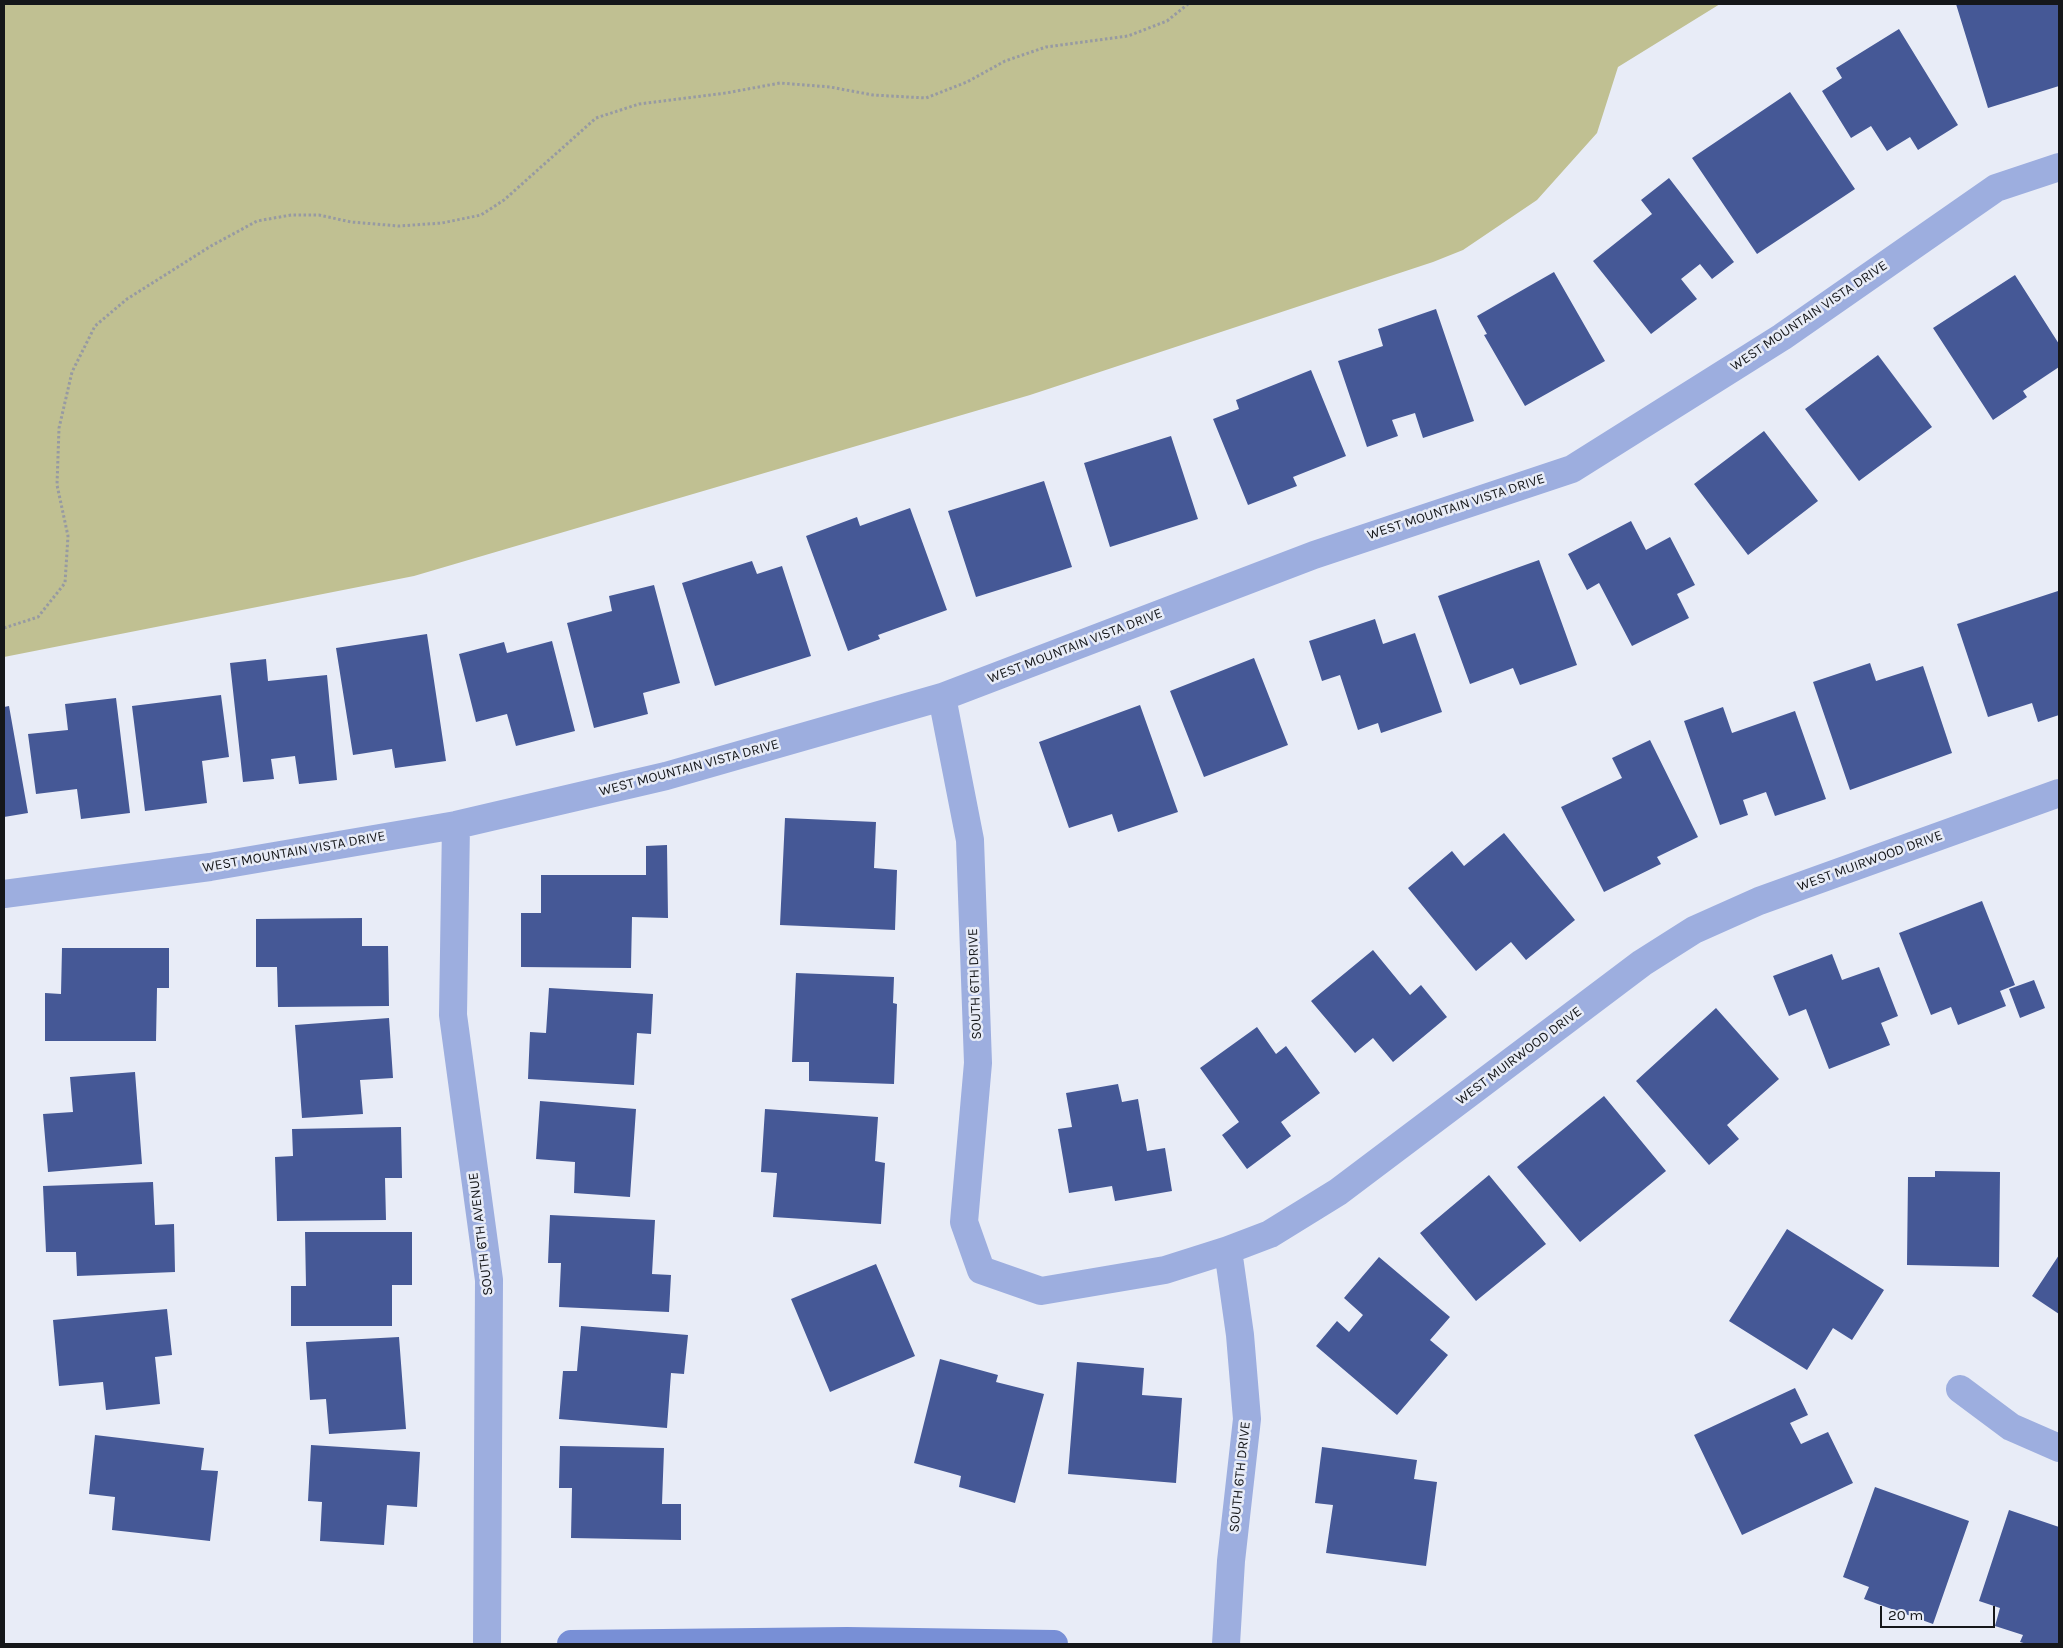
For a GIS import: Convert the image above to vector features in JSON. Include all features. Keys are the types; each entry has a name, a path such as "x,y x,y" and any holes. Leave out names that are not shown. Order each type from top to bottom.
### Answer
{"main road":[{"path":"571,1644 847,1641 1054,1644"}],"street":[{"name":"WEST MOUNTAIN VISTA DRIVE","path":"4,894 210,867 456,825 666,776 942,697 1314,554 1572,469 1782,337 1996,188 2059,167"},
{"name":"SOUTH 6TH DRIVE","path":"942,697 970,840 978,1063 964,1222 982,1270"},
{"name":"WEST MUIRWOOD DRIVE","path":"982,1270 1041,1292 1166,1270 1270,1234 1338,1192 1642,963 1694,930 1759,901 2059,793"},
{"name":"SOUTH 6TH AVENUE","path":"456,825 453,1015 490,1280 487,1644"},
{"name":"SOUTH 6TH DRIVE","path":"1226,1644 1231,1561 1247,1419 1240,1334 1228,1250"},
{"path":"1960,1390 2011,1427 2059,1448"}],"path":[{"path":"4,628 38,617 65,583 68,536 57,485 59,428 72,372 95,326 127,299 211,246 257,221 291,215 319,215 351,222 399,226 442,223 481,215 504,200 596,118 639,104 726,93 780,82 830,87 873,95 926,98 968,82 1006,61 1046,47 1128,36 1167,21 1188,4"}],"green space":[{"path":"4,4 1720,4 1618,67 1597,133 1537,200 1463,250 1433,262 1030,395 414,576 4,657"}],"building":[{"path":"1956,4 2059,4 2059,86 1988,108"},
{"path":"1899,29 1958,125 1918,150 1910,137 1887,151 1871,126 1851,138 1822,91 1842,78 1836,68"},
{"path":"1790,92 1855,189 1757,254 1692,158"},
{"path":"1669,178 1734,262 1712,279 1700,264 1681,279 1697,299 1651,334 1593,261 1652,214 1641,200"},
{"path":"1554,272 1605,361 1525,406 1484,335 1487,334 1477,316"},
{"path":"2015,275 2059,344 2059,367 2023,391 2027,397 1993,420 1933,328"},
{"path":"1436,309 1474,421 1423,438 1415,413 1392,420 1398,436 1367,447 1338,361 1383,346 1378,329"},
{"path":"1878,355 1932,427 1859,481 1805,409"},
{"path":"1311,370 1346,456 1293,477 1297,486 1248,505 1213,419 1239,409 1236,400"},
{"path":"1764,431 1818,501 1748,555 1694,484"},
{"path":"1171,436 1198,519 1110,547 1084,463"},
{"path":"1044,481 1072,567 976,597 948,511"},
{"path":"910,508 947,610 878,635 880,639 848,651 806,536 857,517 860,526"},
{"path":"1631,521 1646,550 1670,537 1695,585 1677,594 1689,618 1632,646 1599,583 1587,590 1568,554"},
{"path":"1539,560 1577,665 1520,685 1513,668 1470,684 1438,596"},
{"path":"752,561 757,574 782,566 811,656 715,686 682,583"},
{"path":"654,585 680,683 643,693 648,714 594,728 567,623 612,611 609,596"},
{"path":"2058,591 2059,715 2038,722 2032,703 1988,717 1957,624"},
{"path":"1375,619 1383,644 1415,633 1442,712 1381,733 1378,723 1358,730 1340,675 1322,681 1309,641"},
{"path":"427,634 446,761 395,768 392,749 353,755 336,648"},
{"path":"552,641 575,731 516,746 507,714 476,722 459,654 504,642 507,653"},
{"path":"1254,658 1288,745 1204,777 1170,691"},
{"path":"266,659 268,681 327,675 337,780 299,784 295,756 271,759 274,779 243,782 230,663"},
{"path":"1870,663 1876,681 1923,666 1952,753 1850,790 1813,682"},
{"path":"221,695 229,757 202,761 207,803 145,811 132,706"},
{"path":"116,698 130,813 81,819 77,789 36,794 28,734 68,730 65,704"},
{"path":"1140,705 1178,812 1118,832 1112,814 1069,828 1039,742"},
{"path":"9,706 28,813 4,817 4,707"},
{"path":"1723,707 1732,733 1795,711 1826,799 1775,816 1766,792 1743,800 1748,815 1720,825 1684,721"},
{"path":"1650,740 1698,837 1657,857 1661,864 1604,892 1561,807 1622,778 1612,758"},
{"path":"785,818 876,822 874,868 897,870 895,930 780,925"},
{"path":"1504,833 1575,920 1526,960 1511,942 1476,971 1408,888 1452,851 1464,866"},
{"path":"667,845 668,918 632,917 631,968 521,967 521,913 541,913 541,875 646,875 646,846"},
{"path":"1982,901 2015,985 2000,991 2006,1006 1958,1025 1951,1007 1931,1015 1899,933"},
{"path":"362,918 362,946 388,946 389,1006 278,1007 277,967 256,967 256,919"},
{"path":"62,948 169,948 169,988 157,988 156,1041 45,1041 45,993 61,994"},
{"path":"1373,950 1410,995 1421,985 1447,1017 1393,1062 1373,1038 1355,1053 1311,1001"},
{"path":"1832,954 1842,980 1879,967 1898,1016 1881,1023 1890,1045 1829,1069 1806,1009 1789,1016 1773,976"},
{"path":"796,973 894,977 893,1003 897,1004 894,1084 809,1081 809,1062 792,1062"},
{"path":"2034,980 2045,1008 2020,1018 2009,989"},
{"path":"549,988 653,994 651,1034 637,1033 634,1085 528,1079 530,1032 546,1033"},
{"path":"1716,1008 1779,1079 1727,1125 1739,1139 1709,1165 1636,1081"},
{"path":"389,1018 393,1078 360,1080 363,1114 302,1118 295,1025"},
{"path":"1257,1027 1276,1054 1286,1046 1320,1093 1281,1122 1291,1136 1247,1169 1222,1135 1239,1122 1200,1068"},
{"path":"135,1072 142,1164 48,1172 43,1114 73,1112 70,1077"},
{"path":"1118,1084 1122,1102 1138,1099 1147,1151 1165,1148 1172,1191 1115,1201 1112,1186 1069,1193 1058,1129 1072,1127 1066,1093"},
{"path":"1604,1096 1666,1171 1580,1242 1517,1167"},
{"path":"540,1101 636,1109 630,1197 574,1193 575,1162 536,1159"},
{"path":"765,1109 878,1117 875,1161 885,1163 881,1224 773,1217 777,1173 761,1172"},
{"path":"401,1127 402,1178 385,1178 386,1220 277,1221 275,1157 293,1156 292,1129"},
{"path":"1935,1171 2000,1172 1999,1267 1907,1265 1908,1177 1935,1177"},
{"path":"1489,1175 1546,1244 1476,1301 1420,1233"},
{"path":"153,1182 155,1225 174,1224 175,1272 77,1276 76,1252 46,1252 43,1186"},
{"path":"550,1215 655,1220 652,1274 671,1275 669,1312 559,1307 561,1263 548,1263"},
{"path":"1787,1229 1884,1290 1852,1340 1833,1328 1807,1370 1729,1321"},
{"path":"305,1232 412,1232 412,1285 392,1285 392,1326 291,1326 291,1286 306,1286"},
{"path":"2059,1255 2059,1314 2032,1296"},
{"path":"1379,1257 1450,1317 1430,1340 1448,1355 1397,1415 1316,1346 1337,1321 1349,1332 1363,1315 1344,1298"},
{"path":"876,1264 915,1356 830,1392 791,1299"},
{"path":"167,1309 172,1355 155,1357 160,1404 106,1410 103,1382 59,1386 53,1320"},
{"path":"581,1326 688,1335 684,1374 671,1373 667,1428 559,1419 563,1371 577,1371"},
{"path":"399,1337 406,1429 329,1434 326,1399 310,1400 306,1342"},
{"path":"940,1359 998,1375 996,1382 1044,1394 1015,1503 959,1487 961,1476 914,1463"},
{"path":"1077,1362 1144,1368 1142,1395 1182,1398 1176,1483 1068,1474"},
{"path":"1795,1388 1808,1415 1790,1423 1801,1444 1828,1432 1853,1483 1742,1535 1694,1435"},
{"path":"95,1435 204,1448 201,1470 218,1471 210,1541 112,1530 115,1497 89,1494"},
{"path":"311,1445 420,1452 417,1507 387,1505 384,1545 320,1541 322,1502 308,1501"},
{"path":"560,1446 664,1448 662,1504 681,1504 681,1540 571,1538 572,1488 559,1488"},
{"path":"1322,1447 1417,1460 1414,1479 1437,1482 1426,1566 1326,1553 1333,1505 1315,1503"},
{"path":"1875,1487 1969,1521 1933,1624 1864,1599 1869,1587 1843,1577"},
{"path":"2009,1510 2059,1527 2059,1644 2027,1644 2020,1642 2023,1635 1995,1626 2000,1608 1979,1601"}]}
